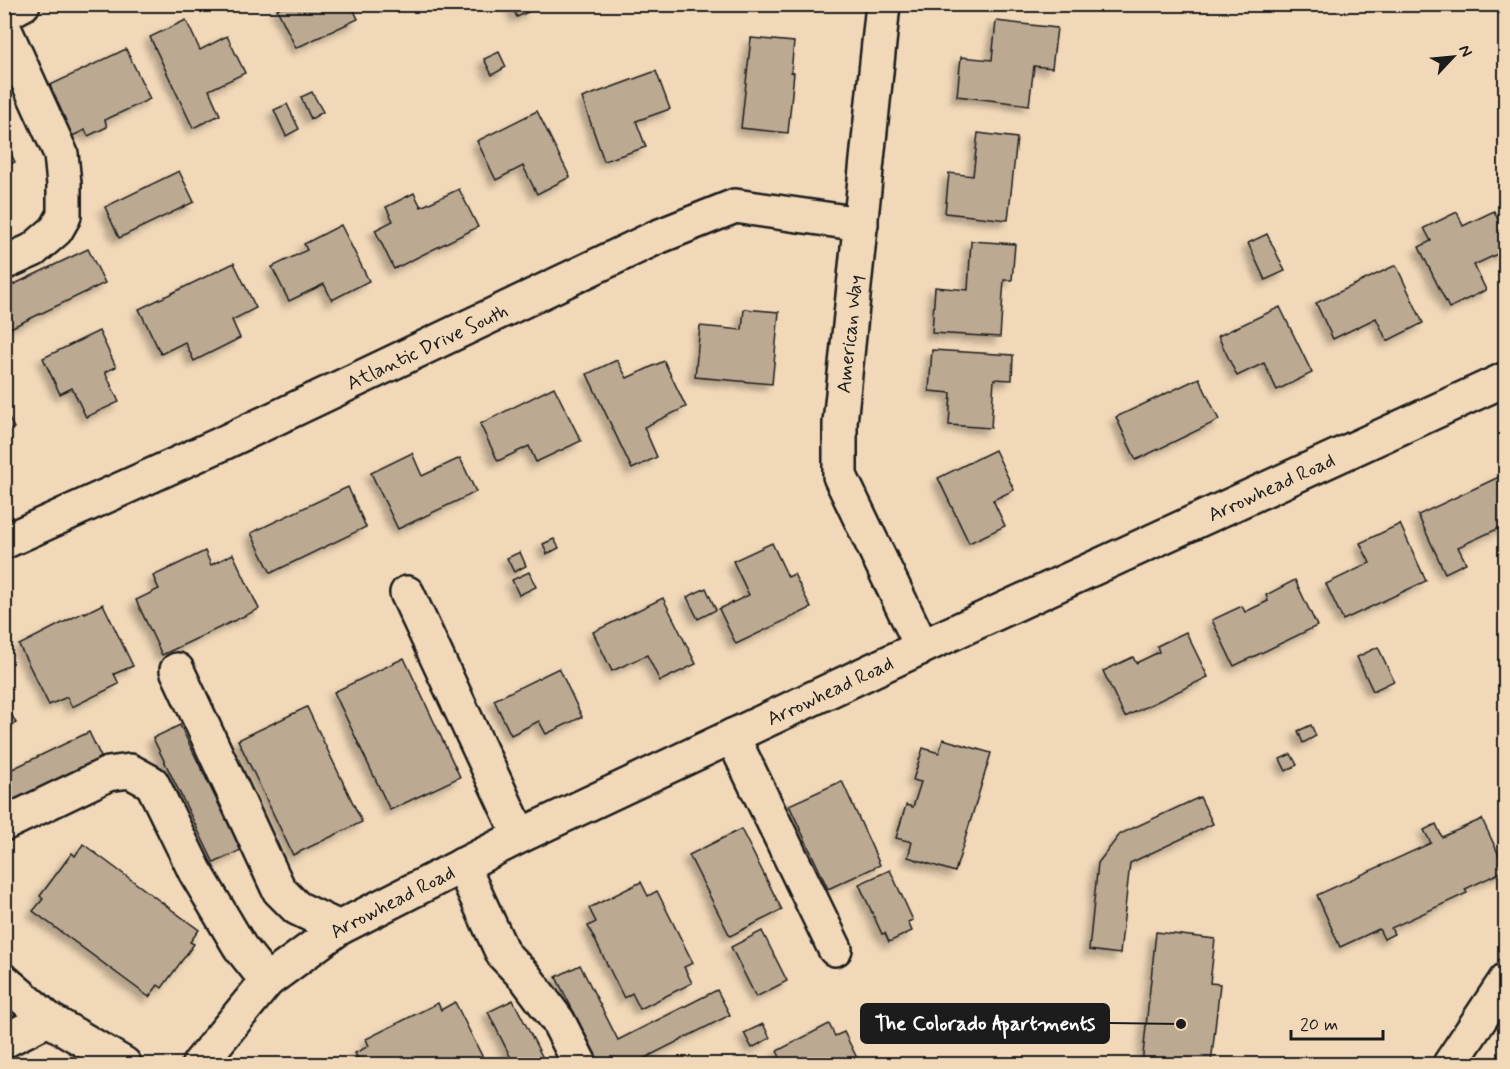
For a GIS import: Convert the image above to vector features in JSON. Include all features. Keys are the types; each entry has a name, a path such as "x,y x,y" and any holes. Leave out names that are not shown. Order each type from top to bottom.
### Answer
{"street":[{"path":"4,14 23,4"},
{"name":"American Way","path":"883,4 840,423 840,476 922,647"},
{"path":"4,28 61,154 64,216 56,230 33,250 4,263"},
{"name":"Atlantic Drive South","path":"4,542 219,445 655,238 735,206 861,224"},
{"name":"Arrowhead Road","path":"199,1065 267,981 339,928 520,836 732,736 1506,379"},
{"path":"407,593 520,836"},
{"path":"177,670 279,890 297,908 339,928"},
{"path":"732,736 835,949"},
{"path":"4,824 108,774 130,771 152,783 195,871 240,947 267,981"},
{"path":"462,865 502,954 526,978 558,1021 580,1065"},
{"path":"1450,1065 1506,980"},
{"path":"4,981 48,1019 123,1065"},
{"path":"4,1041 48,1019"}],"building":[{"path":"287,4 351,4 358,19 296,48 277,9"},
{"path":"511,4 527,4 530,11 517,17"},
{"path":"186,20 200,50 227,36 245,73 209,90 220,115 193,128 150,37"},
{"path":"996,21 1057,28 1052,68 1034,66 1029,105 957,96 961,57 992,60"},
{"path":"751,38 794,42 791,72 794,73 788,133 741,128"},
{"path":"126,49 150,99 105,120 107,127 88,136 85,130 68,138 44,88"},
{"path":"499,52 506,67 492,75 484,59"},
{"path":"656,71 670,109 636,121 646,147 604,161 582,98"},
{"path":"312,92 323,112 311,119 301,97"},
{"path":"287,104 299,129 286,136 274,110"},
{"path":"537,111 570,177 537,194 523,166 496,180 477,141"},
{"path":"978,133 1017,138 1008,220 945,213 949,173 973,176"},
{"path":"4,140 15,162 4,167"},
{"path":"179,171 194,202 119,238 105,207"},
{"path":"459,189 478,227 394,269 375,230 393,221 386,207 414,193 421,207"},
{"path":"1494,211 1506,237 1506,250 1474,265 1486,290 1449,308 1419,247 1431,241 1424,228 1457,212 1463,226"},
{"path":"341,225 369,281 332,300 324,284 289,301 272,267 307,250 304,244"},
{"path":"1267,234 1285,271 1265,280 1248,243"},
{"path":"971,241 1015,244 1012,280 1004,280 1000,337 932,333 935,287 968,290"},
{"path":"88,249 105,283 4,331 4,289"},
{"path":"234,263 256,308 232,320 240,338 194,361 185,342 161,354 139,309"},
{"path":"1396,265 1423,323 1387,341 1376,318 1333,339 1316,303"},
{"path":"1280,307 1312,373 1277,390 1264,363 1237,376 1218,336"},
{"path":"744,309 779,312 772,384 695,377 700,326 742,330"},
{"path":"99,331 116,367 105,372 119,402 86,417 72,388 60,394 43,358"},
{"path":"932,350 1013,355 1012,380 994,379 991,428 949,425 951,393 929,391"},
{"path":"617,360 627,378 664,361 686,407 644,427 657,457 632,469 587,374"},
{"path":"1199,378 1219,420 1136,460 1116,417"},
{"path":"554,387 581,441 536,462 529,446 498,461 480,424"},
{"path":"4,409 14,428 4,433"},
{"path":"995,450 1014,490 993,500 1005,526 969,543 938,478"},
{"path":"412,453 422,476 460,458 476,492 398,529 371,473"},
{"path":"1503,475 1506,480 1506,525 1458,547 1466,563 1445,573 1418,515"},
{"path":"348,487 366,527 271,573 251,533"},
{"path":"1400,524 1426,581 1343,620 1326,584 1370,563 1360,543"},
{"path":"554,539 559,548 547,554 543,544"},
{"path":"772,543 788,577 794,574 811,608 736,644 719,609 749,595 733,561"},
{"path":"205,551 211,565 233,554 259,609 162,655 136,600 159,589 153,576"},
{"path":"520,552 526,566 514,572 507,558"},
{"path":"529,572 536,587 519,595 512,580"},
{"path":"1295,580 1317,626 1234,666 1212,620 1242,606 1245,612 1268,601 1266,595"},
{"path":"706,588 716,610 698,619 687,597"},
{"path":"663,598 696,664 660,681 647,655 612,671 593,632"},
{"path":"103,604 133,666 114,674 119,684 72,707 67,697 49,705 19,645"},
{"path":"1186,632 1208,677 1125,717 1103,671 1133,657 1136,663 1159,652 1157,646"},
{"path":"1378,647 1394,681 1373,691 1357,657"},
{"path":"404,658 460,777 390,810 334,692"},
{"path":"559,668 582,717 546,734 539,721 511,735 494,700"},
{"path":"4,700 16,723 4,728"},
{"path":"307,707 362,822 293,855 238,740"},
{"path":"180,725 241,850 214,863 153,738"},
{"path":"1311,725 1316,736 1303,743 1298,731"},
{"path":"89,732 102,759 4,806 4,773"},
{"path":"943,739 991,753 955,872 908,857 912,842 896,838 906,805 913,807 921,782 913,780 923,748 939,753"},
{"path":"1291,754 1297,765 1286,771 1280,759"},
{"path":"842,781 880,865 828,889 789,805"},
{"path":"1200,797 1213,824 1130,863 1120,954 1089,950 1098,863 1120,834"},
{"path":"1482,819 1506,870 1465,889 1467,893 1391,928 1394,934 1384,939 1379,929 1340,947 1317,895 1431,843 1424,830 1436,824 1442,837"},
{"path":"741,829 782,910 730,936 689,855"},
{"path":"83,844 199,930 190,942 194,944 162,988 158,985 149,997 33,911 43,899 40,896 72,853 75,856"},
{"path":"890,870 913,920 908,922 912,931 889,942 885,933 882,934 859,884"},
{"path":"641,882 648,896 657,891 693,963 684,967 692,983 640,1009 632,993 624,998 588,926 596,922 589,908"},
{"path":"762,931 787,981 756,997 731,947"},
{"path":"1156,932 1215,939 1210,983 1220,984 1211,1064 1142,1064"},
{"path":"580,965 618,1040 717,990 730,1015 633,1064 600,1064 556,977"},
{"path":"513,1000 546,1064 514,1064 488,1012"},
{"path":"455,1002 483,1058 471,1064 361,1064 355,1053 369,1046 366,1039 438,1003 441,1010"},
{"path":"763,1024 770,1038 752,1048 744,1033"},
{"path":"829,1024 835,1036 844,1032 860,1064 779,1064 783,1063 777,1051"}],"place":[{"name":"The Colorado Apartments","path":"1181,1024"}]}
